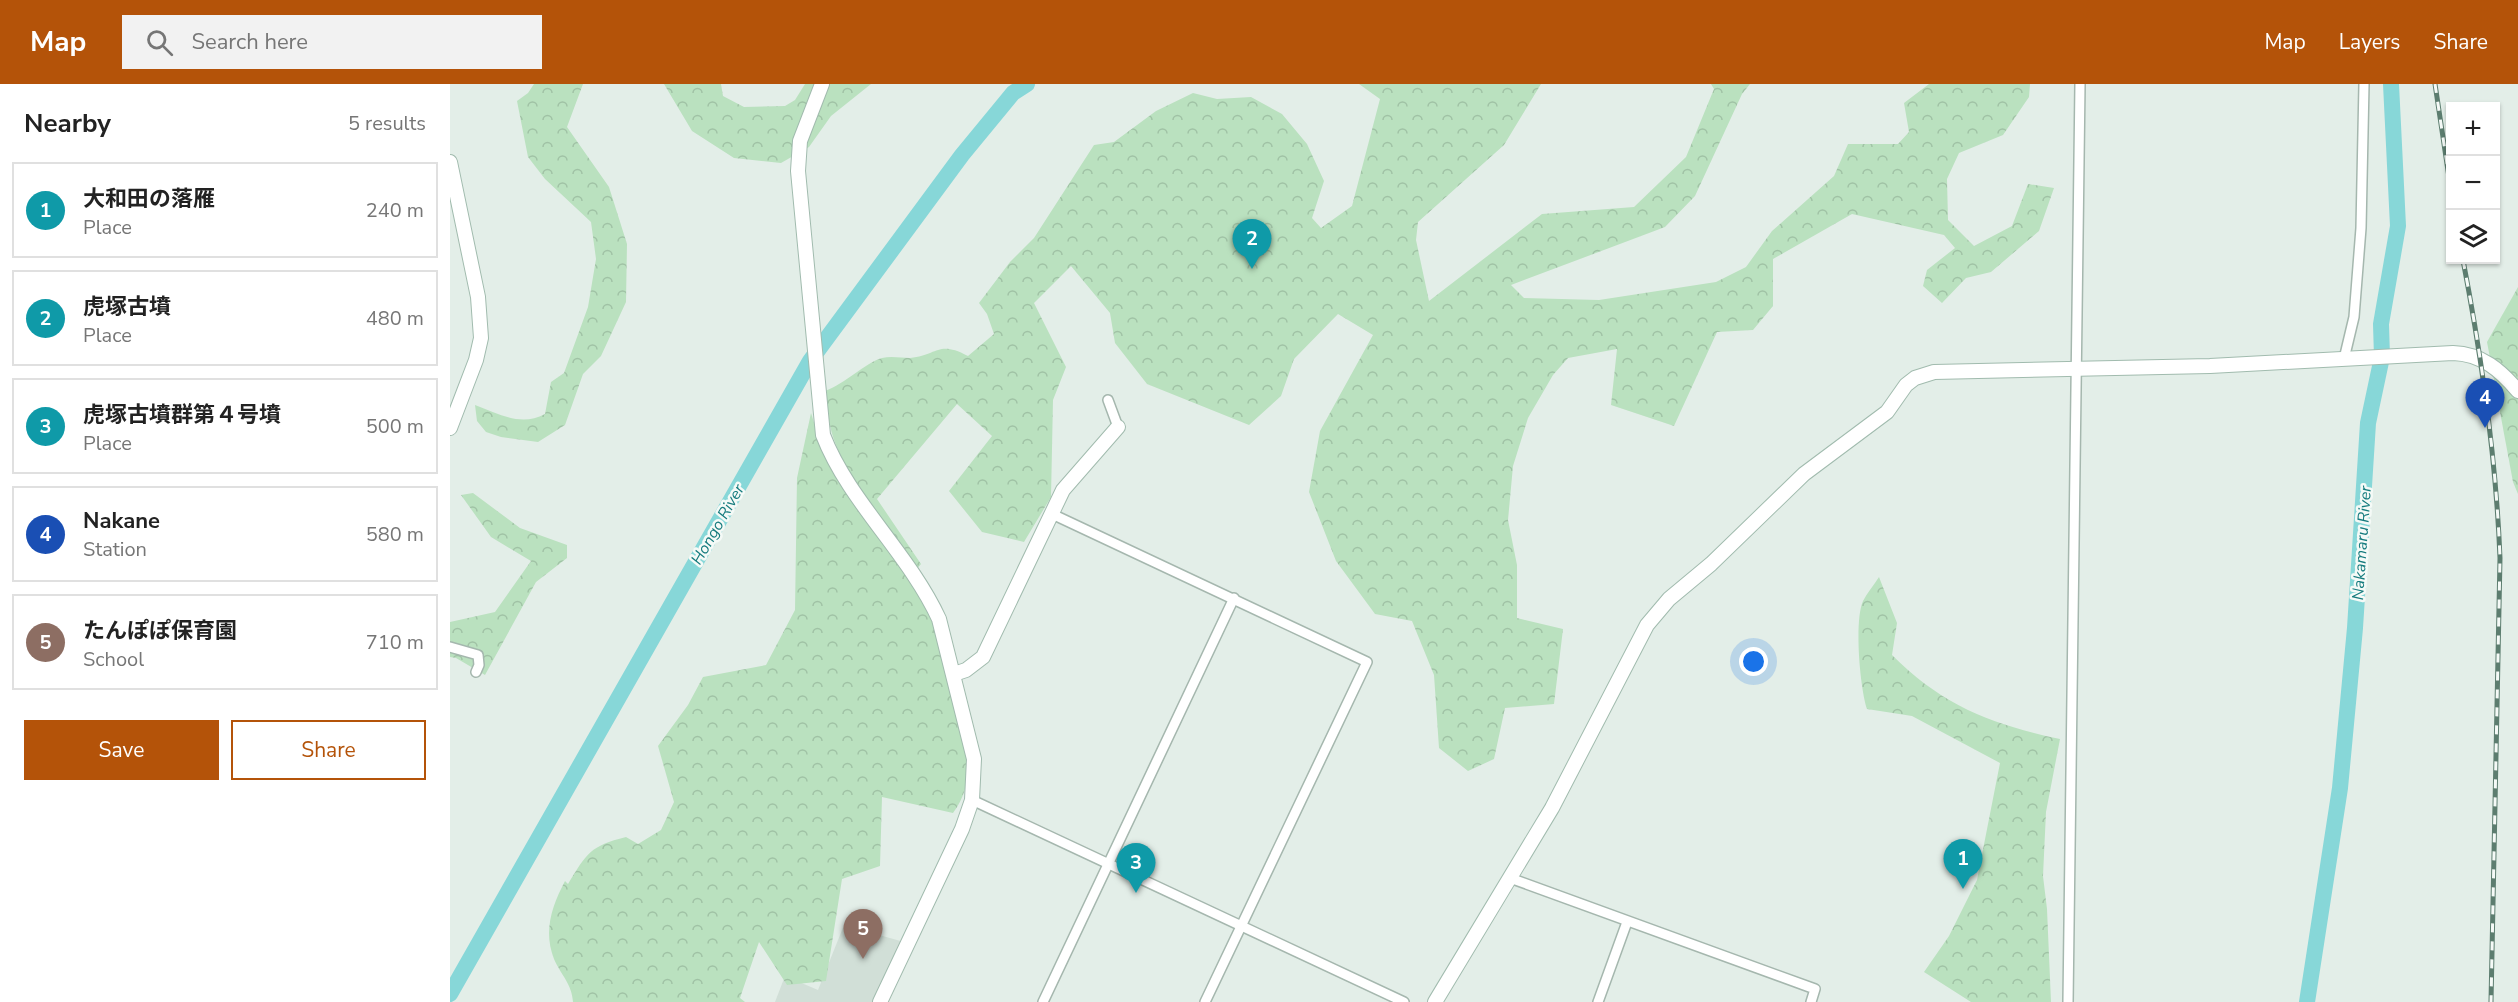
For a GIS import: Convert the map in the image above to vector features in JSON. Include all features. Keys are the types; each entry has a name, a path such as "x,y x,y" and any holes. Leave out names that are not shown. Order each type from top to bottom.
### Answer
{"street":[{"path":"822,84 800,141 798,171 817,361 820,415 832,458 916,574 939,619 974,759 972,800 962,829 880,1002"},
{"path":"2068,1002 2080,84"},
{"path":"2344,359 2354,317 2361,228 2364,84"},
{"path":"450,162 478,297 481,338 476,360 450,428"},
{"path":"1435,1002 1552,808 1647,625 1669,599 1711,564 1783,493 1887,412 1905,385 1915,378 1934,372 2469,354 2487,361 2518,390"},
{"path":"954,674 966,670 983,657 1063,490 1118,427 1108,400"},
{"path":"1052,514 1367,662 1205,1002"},
{"path":"1043,1002 1234,598"},
{"path":"450,647 478,655 479,665 476,672"},
{"path":"972,800 1404,1002"},
{"path":"1510,878 1815,989 1810,1002"},
{"path":"1598,1002 1627,922"}],"shaded area":[{"path":"844,925 904,942 875,1002 775,1002 785,976 818,990"}],"green space":[{"path":"534,84 583,84 567,127 609,187 627,244 626,302 601,356 583,374 565,425 538,442 501,437 486,432 477,421 475,405 510,418 536,418 545,414 551,382 564,373 588,307 596,259 591,222 545,179 528,157 517,101 528,93"},
{"path":"664,84 721,84 723,96 744,107 785,106 795,100 805,84 871,84 831,116 809,147 781,163 734,158 692,131"},
{"path":"1359,84 1541,84 1504,145 1418,222 1416,240 1429,301 1542,214 1634,207 1686,157 1714,89 1711,84 1750,84 1742,94 1695,196 1665,227 1511,285 1524,298 1599,300 1716,282 1746,267 1772,231 1834,176 1848,144 1898,144 1909,132 1904,103 1929,84 2030,84 2029,97 2003,135 1959,153 1947,179 1948,220 1974,246 2012,226 2028,184 2054,188 2039,231 1991,272 1966,278 1942,303 1923,286 1927,270 1955,248 1944,235 1852,214 1773,259 1773,306 1753,330 1717,332 1674,426 1611,405 1617,349 1568,358 1553,375 1528,418 1513,466 1508,520 1517,565 1517,618 1563,629 1554,704 1505,708 1494,759 1468,771 1439,748 1434,675 1412,621 1375,614 1336,561 1309,492 1320,431 1373,335 1338,314 1294,359 1281,396 1249,425 1147,384 1115,343 1110,313 1071,266 1034,303 1066,367 1053,400 1051,497 1024,542 982,532 949,491 992,436 957,404 877,499 921,564 916,570 843,462 832,432 828,412 825,391 875,361 889,357 910,358 944,349 958,351 968,356 994,334 987,314 979,303 1010,262 1034,238 1094,145 1114,142 1156,111 1193,93 1217,99 1251,97 1282,114 1307,144 1324,181 1312,218 1321,228 1352,206 1380,99"},
{"path":"2518,287 2518,494 2513,482 2487,342"},
{"path":"811,413 825,457 910,575 933,619 967,751 968,768 965,791 953,813 882,797 880,866 842,879 826,981 787,985 759,942 740,998 745,1002 573,1002 568,985 554,959 549,939 550,919 565,881 568,884 585,858 604,844 626,837 638,844 661,830 674,802 658,746 688,705 703,677 766,665 795,610 797,478"},
{"path":"473,493 520,528 567,545 567,558 536,582 485,675 456,658 450,657 450,622 495,612 531,561 491,537 461,495"},
{"path":"1879,577 1897,623 1892,655 1911,673 1930,688 1969,710 2012,727 2060,739 2046,812 2043,876 2047,909 2051,1002 1971,1002 1924,972 1949,936 1977,880 2000,763 1912,716 1867,709 1860,671 1858,638 1860,611 1863,601"}],"waterway":[{"name":"Hongo River","path":"450,994 810,361 962,155 1013,93 1027,84"},
{"name":"Nakamaru River","path":"2307,1002 2340,788 2355,628 2368,423 2382,357 2381,324 2398,226 2391,84"}],"railway":[{"path":"2435,84 2446,157"},
{"path":"2464,264 2487,408 2500,558 2491,1002"}],"place":[{"name":"虎塚古墳","path":"1252,269"},
{"name":"Nakane","path":"2485,428"},
{"name":"大和田の落雁","path":"1963,889"},
{"name":"虎塚古墳群第４号墳","path":"1136,893"},
{"name":"たんぽぽ保育園","path":"863,959"}]}
